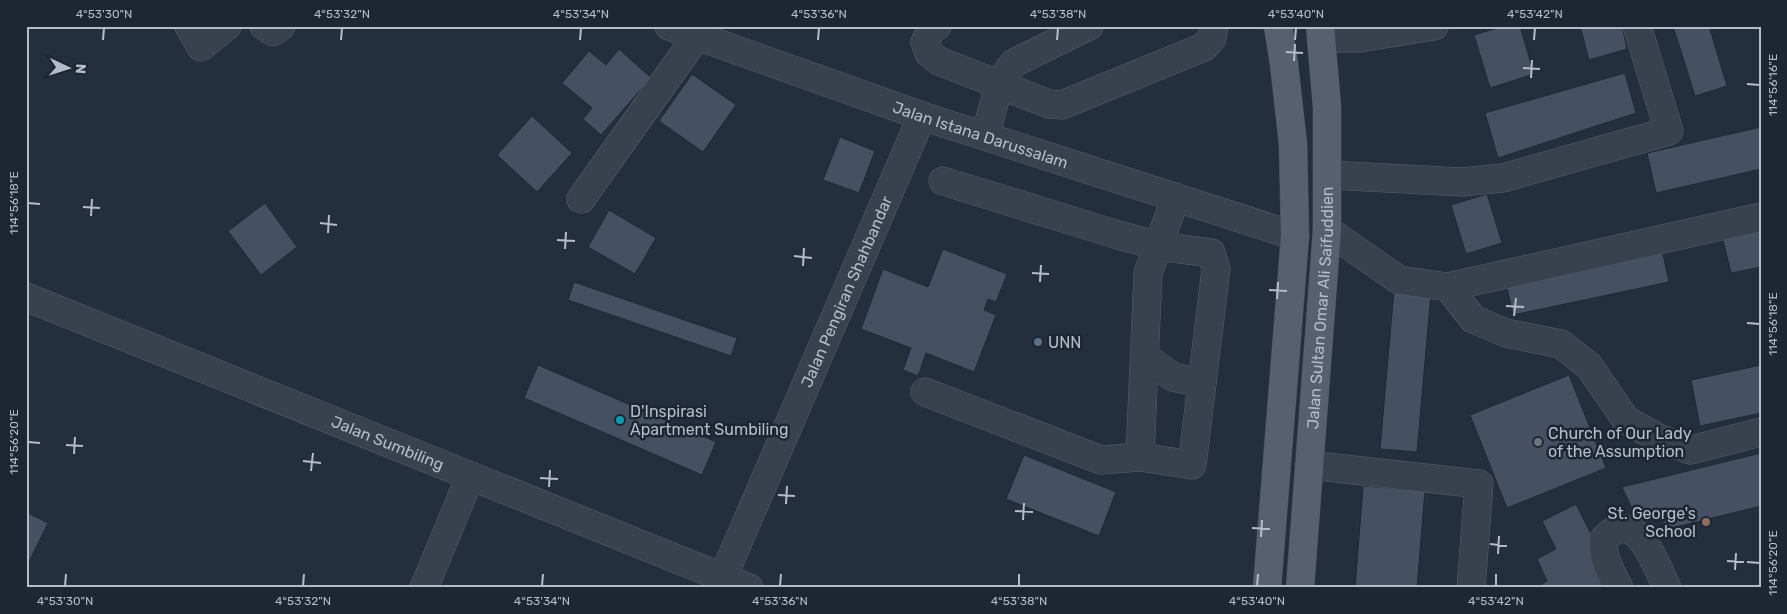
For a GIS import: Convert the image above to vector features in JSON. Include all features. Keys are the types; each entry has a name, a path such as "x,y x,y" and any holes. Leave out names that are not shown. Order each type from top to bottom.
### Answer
{"main road":[{"name":"Jalan Sultan Omar Ali Saifuddien","path":"1267,588 1295,236 1292,144 1278,26"},
{"name":"Jalan Sultan Omar Ali Saifuddien","path":"1300,588 1327,230 1327,107 1321,32"}],"street":[{"path":"189,26 201,46 228,26"},
{"path":"264,26 273,32 281,26"},
{"name":"Jalan Istana Darussalam","path":"669,26 922,116 1176,196 1295,236"},
{"path":"937,26 931,30 925,42 929,53 939,61 1049,104 1062,105 1204,47 1212,38 1214,26"},
{"path":"985,136 1006,71 1014,63 1089,26"},
{"path":"1321,32 1360,38 1434,26"},
{"path":"1328,175 1462,182 1503,178 1669,131 1638,26"},
{"path":"581,199 696,36"},
{"name":"Jalan Pengiran Shahbandar","path":"723,577 922,116"},
{"path":"925,392 1101,460 1140,457 1192,465 1216,269 1211,253 1158,246 943,181"},
{"path":"1140,457 1146,357 1148,273 1176,196"},
{"path":"1327,230 1399,280 1448,287 1761,217"},
{"path":"1448,287 1474,319 1506,333 1561,344 1589,366 1626,420 1660,439 1691,450 1761,432"},
{"name":"Jalan Sumbiling","path":"26,297 749,588"},
{"path":"1146,357 1173,377 1202,383"},
{"path":"1309,465 1479,484 1471,588"},
{"path":"424,588 470,476"},
{"path":"1619,588 1608,567 1602,548 1604,538 1618,529 1630,529 1637,534 1646,545 1667,588"}],"building":[{"path":"1504,26 1520,26 1534,74 1490,88 1474,35"},
{"path":"1580,26 1622,26 1627,49 1589,60"},
{"path":"1673,26 1709,26 1727,86 1695,96"},
{"path":"619,49 651,78 601,135 583,119 592,108 562,83 589,51 606,65"},
{"path":"1625,73 1636,113 1498,158 1485,113"},
{"path":"692,74 736,105 703,152 659,121"},
{"path":"532,116 572,153 537,192 497,155"},
{"path":"1761,127 1761,169 1656,193 1647,153"},
{"path":"840,137 875,151 859,193 823,180"},
{"path":"1487,194 1502,243 1466,254 1451,205"},
{"path":"265,203 297,247 261,275 228,231"},
{"path":"609,210 656,238 635,274 588,247"},
{"path":"1761,227 1761,267 1731,273 1722,236"},
{"path":"943,249 1007,274 996,302 988,299 984,310 996,315 974,372 926,353 918,376 903,370 911,348 861,329 883,269 928,287"},
{"path":"1662,250 1669,282 1513,315 1506,283"},
{"path":"574,282 737,338 731,356 568,300"},
{"path":"1394,290 1431,293 1417,452 1380,449"},
{"name":"D'Inspirasi Apartment Sumbiling","path":"538,365 716,442 702,475 524,398"},
{"path":"1761,365 1761,413 1700,426 1691,380"},
{"name":"Church of Our Lady of the Assumption","path":"1569,375 1606,468 1507,508 1470,415"},
{"path":"1761,453 1761,506 1668,529 1658,516 1638,522 1622,487"},
{"path":"1024,455 1116,492 1099,536 1006,499"},
{"path":"1363,486 1425,491 1417,588 1355,588"},
{"path":"1576,504 1618,588 1535,588 1547,581 1537,559 1556,549 1542,521"},
{"path":"26,512 48,523 26,568"}],"place":[{"name":"UNN","path":"1038,342"},
{"name":"D'Inspirasi Apartment Sumbiling","path":"620,420"},
{"name":"Church of Our Lady of the Assumption","path":"1538,442"},
{"name":"St. George's School","path":"1706,522"}]}
